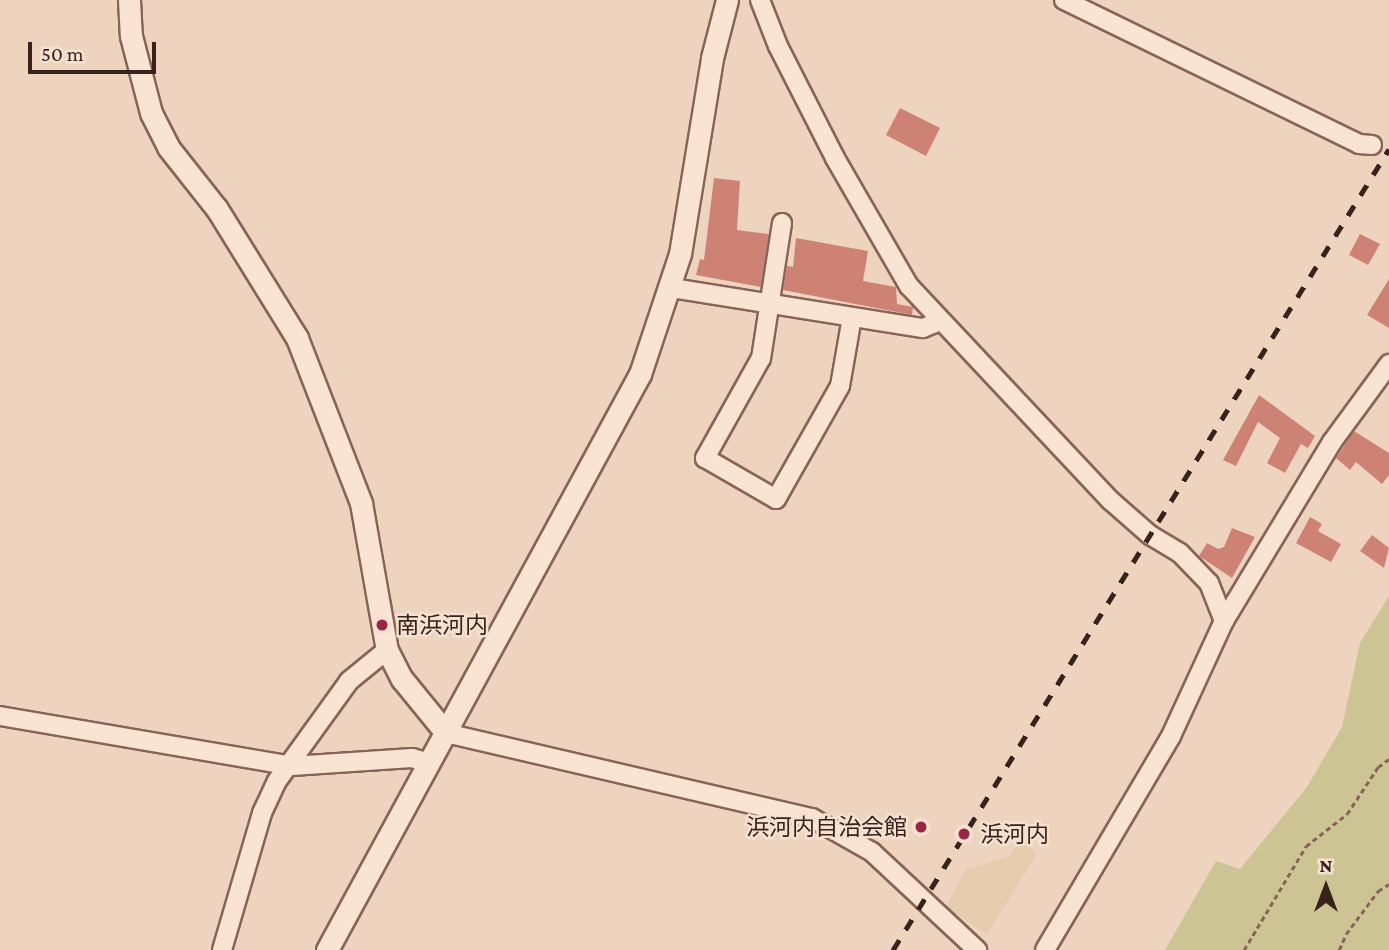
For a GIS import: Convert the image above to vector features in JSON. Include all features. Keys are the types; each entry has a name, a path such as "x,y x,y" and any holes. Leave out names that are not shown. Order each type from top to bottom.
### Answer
{"street":[{"path":"129,0 131,36 151,113 168,147 217,209 268,288 322,393 361,503 387,650 402,680 446,733 812,818 872,852 977,950"},
{"path":"327,950 617,421 672,288 727,0"},
{"path":"760,0 778,46 881,244 938,322 977,354 1110,500 1190,563 1209,583 1224,621"},
{"path":"1064,0 1359,144 1372,145"},
{"path":"782,223 761,358 705,458 776,499 840,386 852,317"},
{"path":"672,288 923,328 938,322"},
{"path":"1045,950 1171,736 1224,621 1332,442 1389,364"},
{"path":"222,950 262,813 277,781 292,766 349,681 387,650"},
{"path":"0,716 292,766 412,758 430,763"}],"path":[{"path":"1244,950 1306,846 1347,814 1378,767 1389,759"},
{"path":"1339,950 1370,902 1389,884"}],"shaded area":[{"path":"1389,596 1389,950 1165,950 1216,861 1240,869 1307,787 1342,727 1360,643"},
{"path":"1023,838 1036,855 987,934 953,912 947,905 965,870 1008,857"}],"building":[{"path":"900,108 940,128 926,156 886,135"},
{"path":"714,178 740,181 737,230 769,234 761,287 696,275 700,259 704,260"},
{"path":"1360,234 1380,244 1368,265 1349,255"},
{"path":"796,238 868,251 863,281 896,287 897,304 913,307 912,315 783,290 787,266 793,267"},
{"path":"1389,279 1389,328 1367,315"},
{"path":"1259,395 1315,436 1308,448 1301,444 1285,473 1267,463 1280,438 1258,422 1236,466 1223,460"},
{"path":"1354,431 1389,453 1389,475 1382,484 1356,462 1350,470 1336,458"},
{"path":"1310,517 1322,524 1318,531 1341,544 1331,562 1296,543"},
{"path":"1232,528 1255,537 1232,578 1199,556 1207,543 1218,549 1224,547"},
{"path":"1372,535 1389,548 1384,568 1360,551"}],"railway":[{"path":"893,950 1389,149"}],"place":[{"name":"南浜河内","path":"382,625"},
{"name":"浜河内自治会館","path":"921,827"},
{"name":"浜河内","path":"964,834"}]}
